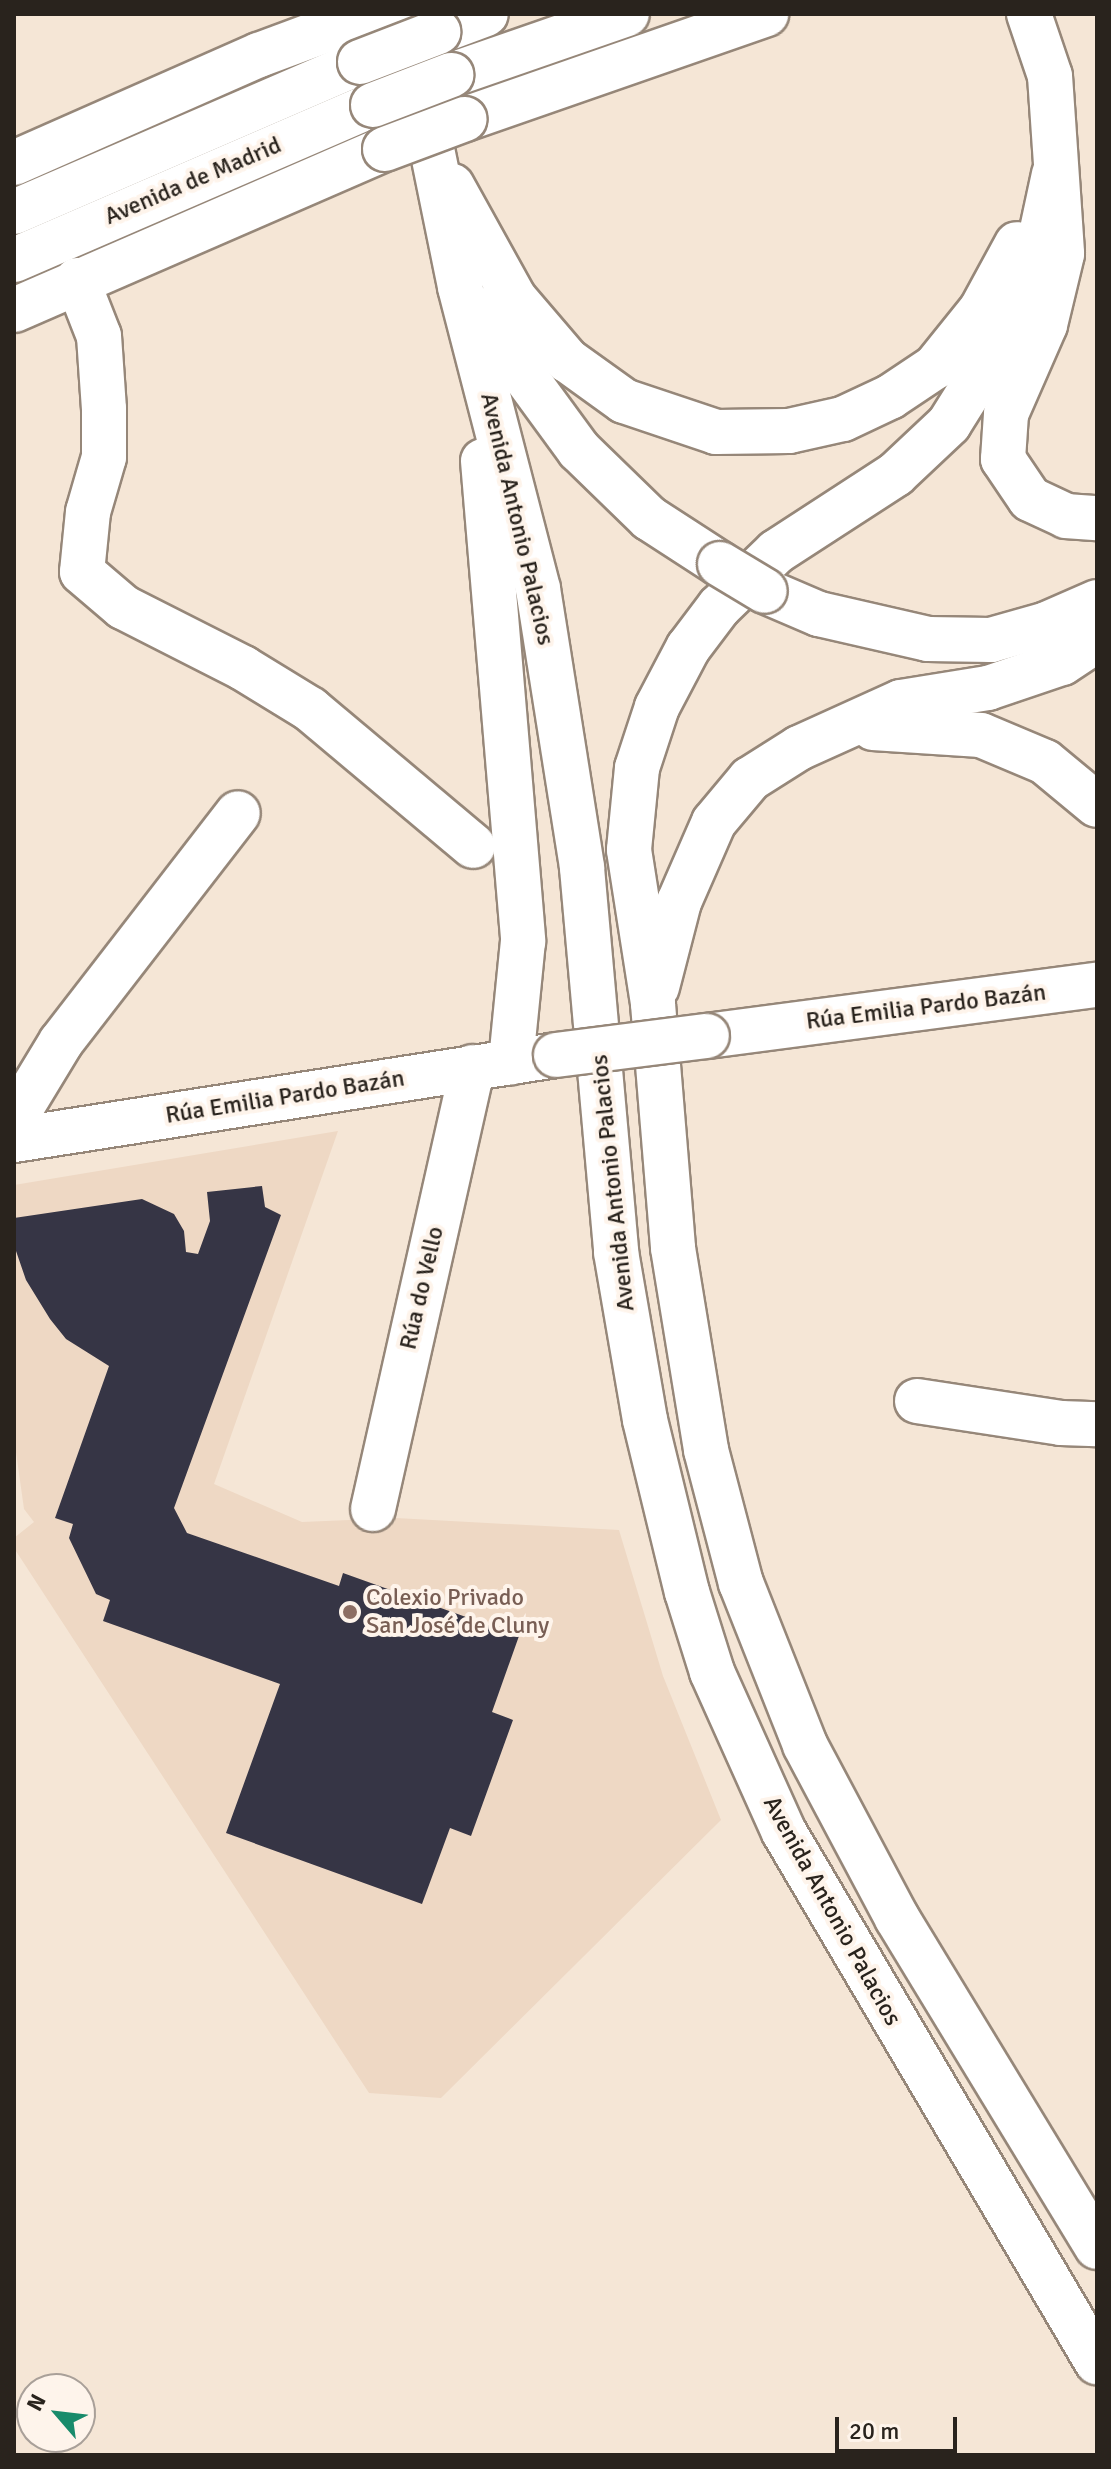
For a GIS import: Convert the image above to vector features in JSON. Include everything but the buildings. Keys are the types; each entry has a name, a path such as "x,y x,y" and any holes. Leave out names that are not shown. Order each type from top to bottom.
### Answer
{"main road":[{"path":"259,55 271,14"},
{"path":"14,163 259,55 366,28 438,32 486,14"},
{"name":"Avenida de Madrid","path":"14,260 373,105 627,14"},
{"path":"14,310 77,280 385,149 766,14"},
{"path":"1029,14 1050,76 1054,174 1062,254 1045,325 1006,414 1003,459 1030,499 1066,516 1097,518"},
{"name":"Avenida de Madrid","path":"14,212 366,28"},
{"name":"Avenida Antonio Palacios","path":"366,28 432,149 460,287 538,589 582,868 616,1252 645,1420 687,1592 712,1672 784,1832 1097,2362"},
{"path":"432,149 514,298 567,360 624,401 716,432 789,431 843,419 890,397 935,367 981,310 1054,174"},
{"path":"1054,174 1035,263 1006,333 949,424 896,474 776,552 742,585 688,648 657,707 637,768 629,850 653,1004 673,1248 706,1450 741,1583 805,1745 876,1878 1097,2247"},
{"path":"77,280 99,336 104,409 104,457 88,512 82,572 123,607 218,654 310,709 473,846"},
{"path":"460,287 579,450 649,518 765,591 819,614 928,639 991,640 1047,624 1097,602"},
{"name":"Rúa do Vello","path":"373,1509 523,941 481,445 487,387"},
{"path":"653,1004 679,902 714,822 750,779 842,728 901,702 988,688 1062,663 1097,640"},
{"path":"842,728 925,728 981,735 1045,762 1097,805"},
{"path":"17,1139 18,1113 61,1042 238,813"},
{"name":"Rúa Emilia Pardo Bazán","path":"17,1139 492,1064 1097,985"},
{"path":"917,1401 1061,1423 1097,1424"}],"shaded area":[{"name":"Colexio Privado San José de Cluny","path":"338,1131 214,1484 302,1522 396,1518 619,1530 663,1676 721,1820 441,2098 369,2093 14,1548 14,1538 34,1522 24,1509 14,1438 14,1185"}],"place":[{"name":"Colexio Privado San José de Cluny","path":"350,1612"}]}
